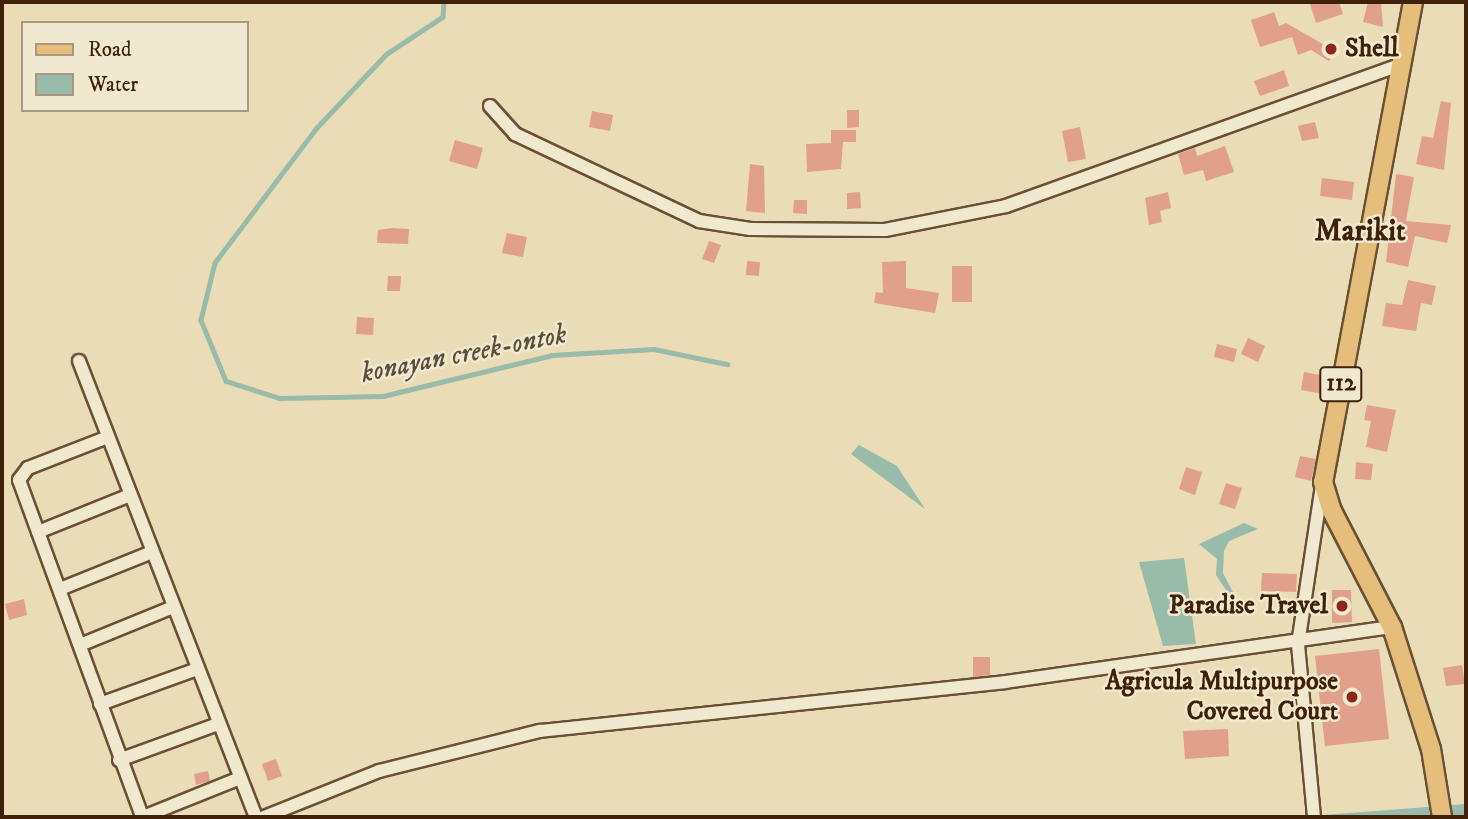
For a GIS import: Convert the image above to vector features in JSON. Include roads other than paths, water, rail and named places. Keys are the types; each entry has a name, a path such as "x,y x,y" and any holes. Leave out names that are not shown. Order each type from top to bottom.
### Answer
{"main road":[{"name":"112","path":"1323,482 1413,2"},
{"path":"1323,482 1337,522 1392,627 1431,749 1442,817"}],"street":[{"path":"490,106 515,134 699,221 750,229 886,229 1006,206 1403,64"},
{"path":"79,361 256,817"},
{"path":"108,437 20,475 119,760 142,817 240,778"},
{"path":"1314,813 1298,644 1323,482"},
{"path":"38,532 131,495"},
{"path":"60,589 152,552"},
{"path":"80,645 173,607"},
{"path":"264,817 379,771 540,731 1005,682 1298,644 1392,627"},
{"path":"100,704 197,669"},
{"path":"119,760 218,724"}],"water":[{"path":"859,445 897,466 925,509 851,454"},
{"path":"1244,523 1258,529 1229,541 1224,551 1223,573 1235,596 1230,596 1216,575 1217,559 1199,544"},
{"path":"1184,558 1196,644 1163,646 1139,562"},
{"path":"1466,804 1466,817 1303,817 1323,815"}],"waterway":[{"name":"konayan creek-ontok","path":"444,2 443,17 387,54 317,128 215,263 201,320 226,381 280,398 383,396 552,355 654,349 727,364"}],"place":[{"name":"Shell","path":"1331,49"},
{"name":"Paradise Travel","path":"1342,606"},
{"name":"Agricula Multipurpose Covered Court","path":"1352,697"}],"district":[{"name":"Marikit","path":"1360,232"}]}
